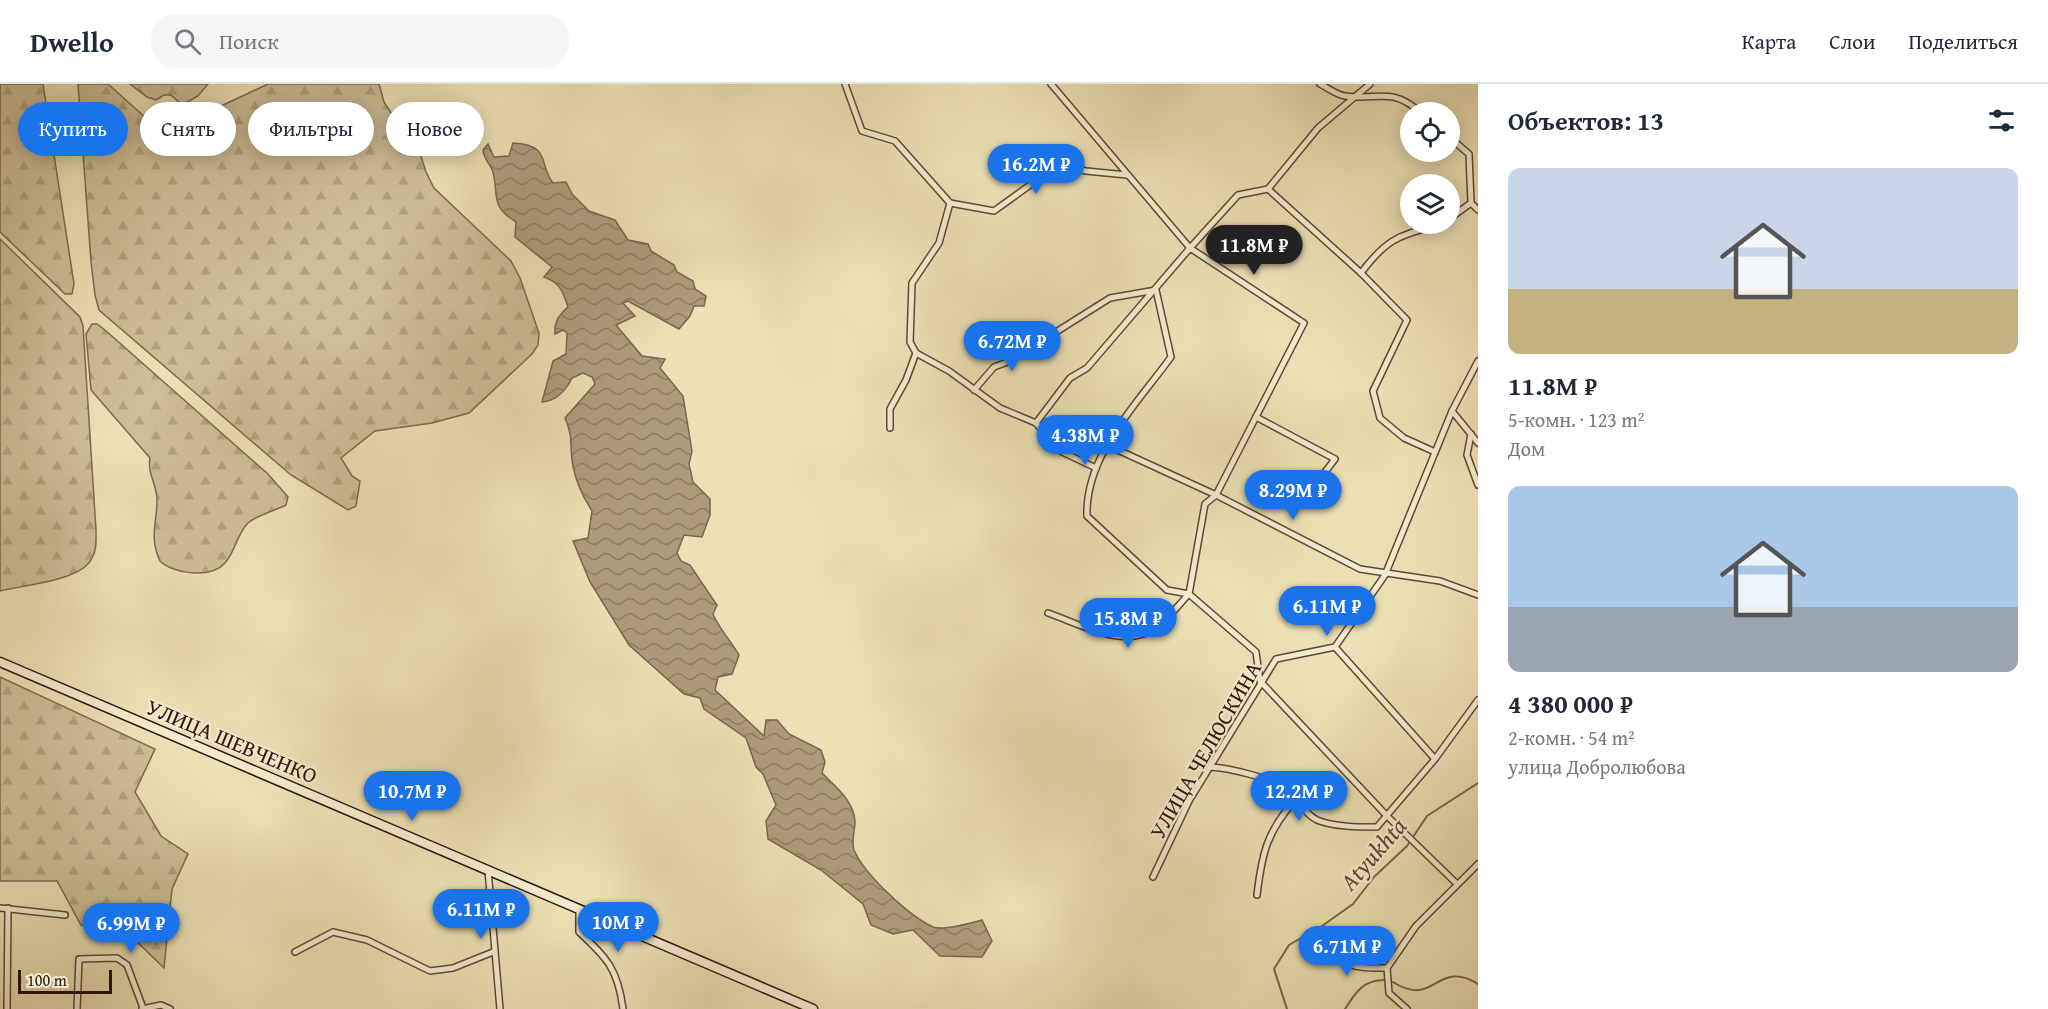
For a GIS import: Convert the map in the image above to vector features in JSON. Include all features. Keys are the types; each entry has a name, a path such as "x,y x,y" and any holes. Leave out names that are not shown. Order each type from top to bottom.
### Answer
{"street":[{"path":"845,84 862,131 895,141 950,203 994,211 1058,165 1086,171 1128,175"},
{"path":"1048,613 1113,635 1133,638 1157,628 1189,594 1205,504 1216,495 1304,323 1190,248 1051,84"},
{"path":"1320,84 1342,96 1386,94 1406,102"},
{"path":"1036,423 1070,378 1087,368 1238,195 1268,189 1318,128 1370,84"},
{"path":"1460,146 1469,154 1471,203 1478,210"},
{"path":"1268,189 1361,273 1407,320 1373,391 1380,418 1404,438 1436,452"},
{"path":"950,203 939,243 912,283 910,342 916,353 949,371 1000,408 1036,423 1058,450 1096,468"},
{"path":"1460,211 1471,203"},
{"path":"1361,273 1380,248 1405,234"},
{"path":"974,390 994,367 1011,361 1110,298 1156,290"},
{"path":"1156,290 1171,357 1107,445 1096,468 1087,498 1087,516 1167,590 1189,594 1256,652 1260,681 1387,816 1457,884"},
{"path":"890,428 890,409 906,380 916,353"},
{"path":"1435,759 1335,647 1385,574 1452,411 1478,361"},
{"path":"1452,411 1478,443"},
{"path":"1256,417 1335,459 1309,493"},
{"path":"1471,434 1467,455 1478,486"},
{"path":"1107,445 1216,495 1360,569 1440,581 1478,595"},
{"name":"УЛИЦА ЧЕЛЮСКИНА","path":"1153,877 1189,801 1260,681 1276,659 1335,647"},
{"name":"УЛИЦА ШЕВЧЕНКО","path":"0,662 813,1009"},
{"path":"1210,767 1225,768 1273,782 1289,791 1309,815 1320,821 1377,827 1435,759 1478,700"},
{"path":"1257,895 1264,846 1282,814 1296,799"},
{"path":"1407,1009 1389,993 1387,968 1416,926 1478,864"},
{"path":"487,868 500,1009"},
{"path":"0,908 65,915"},
{"path":"7,1009 8,908"},
{"path":"579,908 579,933 607,958 621,992 623,1009"},
{"path":"295,952 333,932 367,940 430,971 453,968 493,952"},
{"path":"1331,945 1336,956 1355,968 1387,968"},
{"path":"77,1009 79,959 117,958 127,965 142,1009 161,1005 170,1009"}],"green space":[{"path":"0,84 43,84 46,102 18,102 18,156 54,156 74,284 72,294 65,294 0,232"},
{"path":"78,84 108,84 140,113 140,156 236,156 236,102 230,102 268,84 379,84 386,105 386,156 421,156 434,188 511,261 520,278 539,333 538,345 532,354 469,413 432,423 375,431 341,458 352,476 360,481 356,506 348,510 291,475 99,310 91,262 83,156 128,156 128,102 79,102"},
{"path":"130,84 208,84 198,96 187,102 179,102 171,95 164,95 156,100 147,97"},
{"path":"0,239 80,317 83,326 96,537 94,555 86,566 77,572 51,581 0,591"},
{"path":"92,324 97,324 105,330 268,474 288,497 286,505 248,523 228,559 219,568 202,573 183,572 160,561 155,545 157,500 149,464 150,458 91,390 86,334"},
{"path":"0,677 155,749 135,792 161,836 188,854 172,889 164,968 135,940 81,925 57,881 0,881"}],"water":[{"path":"513,143 534,147 542,157 553,183 566,182 572,194 589,211 615,220 628,240 648,244 651,251 674,265 677,272 693,281 695,289 706,296 704,306 694,306 690,316 679,329 628,301 623,303 635,316 616,325 642,356 665,359 660,368 683,396 692,451 689,464 693,482 710,499 710,515 702,537 684,535 677,553 681,561 690,565 717,605 713,614 739,655 732,674 718,677 715,690 764,736 766,720 777,720 789,734 821,750 825,762 822,773 848,801 854,814 853,847 867,871 900,904 933,927 964,925 982,920 992,941 982,957 940,956 913,930 893,934 871,925 863,904 821,870 768,839 766,821 776,805 763,774 756,767 746,738 704,709 700,698 684,694 629,645 590,582 573,541 588,538 592,511 576,478 565,418 595,384 592,377 583,373 572,378 564,391 556,397 542,402 553,361 566,354 567,333 563,330 555,334 555,325 568,307 560,288 544,277 552,267 515,237 516,222 499,206 493,172 484,149 488,144 494,157 509,156"}],"waterway":[{"name":"Atyukhta","path":"1287,1009 1274,969 1289,945 1322,926 1353,904 1374,877 1407,846 1427,816 1478,783"},
{"path":"1393,982 1407,989 1418,990 1453,977 1464,978 1478,984"},
{"path":"1345,1009 1360,988 1370,982 1384,980"}]}
